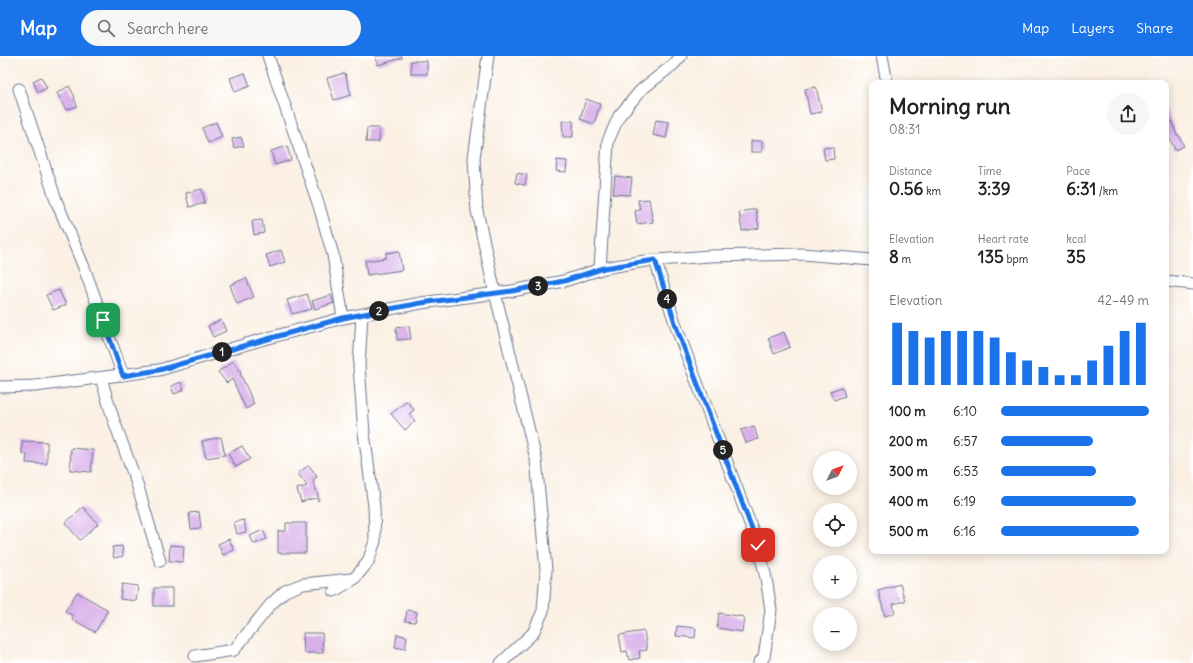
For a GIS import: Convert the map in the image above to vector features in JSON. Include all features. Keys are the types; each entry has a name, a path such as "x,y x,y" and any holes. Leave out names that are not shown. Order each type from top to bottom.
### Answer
{"street":[{"path":"268,56 320,206 333,255 343,318"},
{"path":"488,56 474,158 477,211 495,293 536,459 546,570 543,611 533,633 501,663"},
{"path":"600,270 608,142 619,116 641,90 682,56"},
{"path":"882,56 886,80"},
{"path":"19,89 56,200 83,266 123,376"},
{"path":"0,387 36,386 123,376 159,370 343,318 421,303 495,293 564,281 600,270 655,260 708,256 803,254 869,260"},
{"path":"655,260 677,329 758,545 766,578 771,610 764,657 759,663"},
{"path":"1169,281 1193,284"},
{"path":"334,591 354,579 368,562 375,541 374,506 364,433 359,366 362,315"},
{"path":"101,378 113,418 137,484 160,560"},
{"path":"195,656 234,650 271,604 285,591 303,584 354,579"}],"building":[{"path":"375,56 402,56 402,58 378,65"},
{"path":"411,61 427,61 427,74 411,74"},
{"path":"245,73 250,86 235,92 230,78"},
{"path":"345,73 351,95 334,100 327,78"},
{"path":"41,77 47,88 38,92 33,81"},
{"path":"69,86 75,97 77,106 66,110 57,93"},
{"path":"816,87 822,112 810,114 805,89"},
{"path":"586,99 600,104 594,124 580,119"},
{"path":"1169,116 1177,135 1178,134 1184,146 1175,150 1169,137"},
{"path":"656,120 669,122 666,138 653,135"},
{"path":"562,121 573,121 573,137 563,137"},
{"path":"216,122 222,137 208,143 202,128"},
{"path":"367,128 379,128 379,142 366,142"},
{"path":"241,137 244,146 234,148 232,139"},
{"path":"751,141 762,141 762,152 751,152"},
{"path":"287,146 291,160 275,165 271,151"},
{"path":"833,147 834,159 825,160 823,148"},
{"path":"557,160 567,161 566,172 556,171"},
{"path":"517,173 527,175 525,185 515,183"},
{"path":"615,176 632,178 630,195 613,194"},
{"path":"202,189 205,203 189,207 186,193"},
{"path":"649,199 653,222 637,224 635,211 640,210 638,200"},
{"path":"756,209 759,228 742,231 739,212"},
{"path":"262,220 264,233 254,235 252,221"},
{"path":"281,250 285,262 270,267 266,255"},
{"path":"399,251 402,270 367,275 365,261 386,258 386,253"},
{"path":"246,278 254,297 237,304 230,285"},
{"path":"59,290 66,305 53,310 46,295"},
{"path":"307,294 312,309 292,314 287,300"},
{"path":"331,295 334,303 315,309 312,301"},
{"path":"221,320 226,331 213,337 208,326"},
{"path":"409,326 411,339 397,340 396,328"},
{"path":"784,332 790,347 774,354 768,338"},
{"path":"233,361 241,372 240,373 254,404 246,409 232,379 227,383 218,372"},
{"path":"181,382 184,390 174,394 171,386"},
{"path":"842,387 845,396 834,400 830,391"},
{"path":"407,401 414,410 409,414 415,421 405,430 391,414"},
{"path":"754,426 758,439 746,443 741,430"},
{"path":"221,437 225,455 206,458 202,441"},
{"path":"22,441 47,442 47,464 26,463 27,454 22,454"},
{"path":"242,446 250,459 236,467 228,454"},
{"path":"71,448 93,450 91,472 70,470"},
{"path":"309,465 317,477 313,480 319,500 318,501 315,498 301,502 297,489 307,486 298,473"},
{"path":"83,507 98,524 80,540 65,523"},
{"path":"199,512 201,528 191,529 189,513"},
{"path":"244,520 246,532 237,534 234,522"},
{"path":"286,523 306,523 306,553 278,553 278,531 286,531"},
{"path":"263,530 267,539 254,544 250,536"},
{"path":"229,539 234,550 223,555 218,544"},
{"path":"170,545 184,546 183,562 169,561"},
{"path":"122,546 123,556 114,558 112,547"},
{"path":"122,584 138,586 136,601 120,599"},
{"path":"900,584 905,601 893,604 895,613 885,616 878,590"},
{"path":"154,588 172,588 172,606 154,606"},
{"path":"77,592 108,610 95,632 72,619 73,616 65,611"},
{"path":"407,610 417,612 415,622 405,621"},
{"path":"719,613 744,617 742,632 717,628"},
{"path":"677,626 696,628 695,638 676,636"},
{"path":"644,631 647,650 639,651 640,658 629,660 627,651 622,652 619,635"},
{"path":"303,633 322,633 323,653 304,653"},
{"path":"397,634 407,637 405,649 395,647"}],"route":[{"path":"103,320 123,376 159,370 343,318 421,303 512,291 564,281 604,268 655,260 677,329 736,482 758,545"}]}
